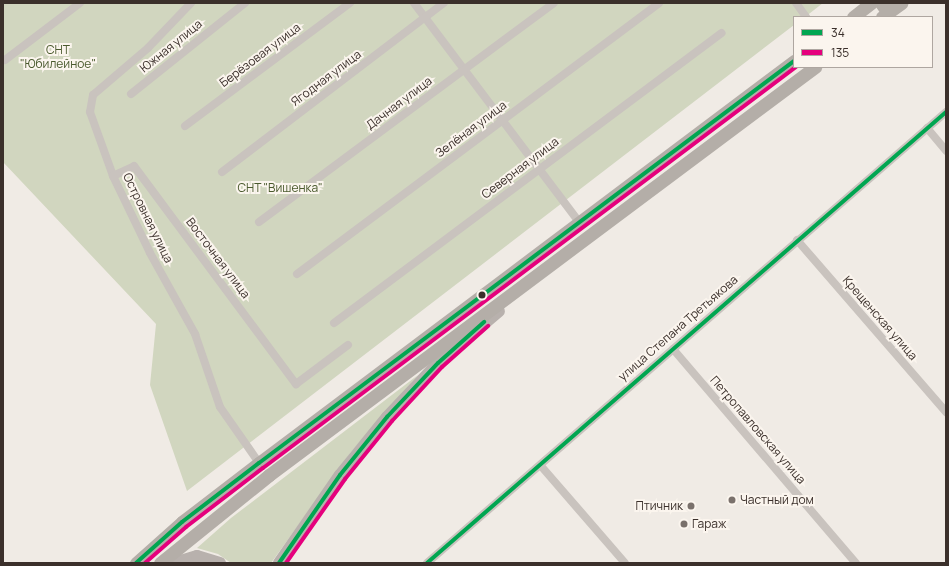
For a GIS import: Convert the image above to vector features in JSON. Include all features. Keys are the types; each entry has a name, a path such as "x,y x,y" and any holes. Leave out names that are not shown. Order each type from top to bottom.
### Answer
{"highway":[{"path":"854,16 871,3"},
{"path":"884,11 901,3"},
{"path":"136,563 182,522 259,463 578,221 793,62"},
{"path":"160,563 241,497 625,207 814,68"}],"main road":[{"path":"279,563 340,475 414,387 461,342 534,285 625,207"},
{"path":"174,563 197,556 220,563"}],"street":[{"path":"5,60 80,3"},
{"name":"Южная улица","path":"131,94 245,3"},
{"name":"Берёзовая улица","path":"185,126 350,3"},
{"path":"414,3 578,221"},
{"name":"Ягодная улица","path":"222,172 444,3"},
{"name":"Дачная улица","path":"259,222 554,3"},
{"name":"Зелёная улица","path":"297,274 659,3"},
{"path":"796,3 804,14"},
{"name":"Островная улица","path":"188,4 148,48 93,95 90,112 113,176 150,253 195,334 220,407 259,463"},
{"name":"Северная улица","path":"334,323 721,33"},
{"name":"улица Степана Третьякова","path":"427,563 541,466 797,240 946,112"},
{"path":"927,128 946,151"},
{"name":"Восточная улица","path":"113,176 134,166 296,384 348,345"},
{"name":"Крещенская улица","path":"797,240 946,412"},
{"name":"Петропавловская улица","path":"673,349 856,563"},
{"path":"541,466 625,563"}],"green space":[{"name":"СНТ \"Вишенка\"","path":"3,3 823,3 806,16 793,16 793,26 187,491 150,385 156,324 3,162"},
{"path":"418,375 351,452 271,563 231,563 218,554 197,548 231,518"}],"transit line":[{"name":"34","path":"136,563 182,522 259,463 793,62"},
{"name":"135","path":"145,563 186,527 263,468 795,68"},
{"name":"34","path":"427,563 946,112"},
{"name":"34","path":"279,563 340,475 387,417 438,363 484,322"},
{"name":"135","path":"286,563 345,479 392,421 442,367 488,326"}],"place":[{"name":"Частный дом","path":"732,500"},
{"name":"Птичник","path":"691,506"},
{"name":"Гараж","path":"684,524"}],"park label":[{"name":"СНТ \"Юбилейное\"","path":"58,57"}]}
